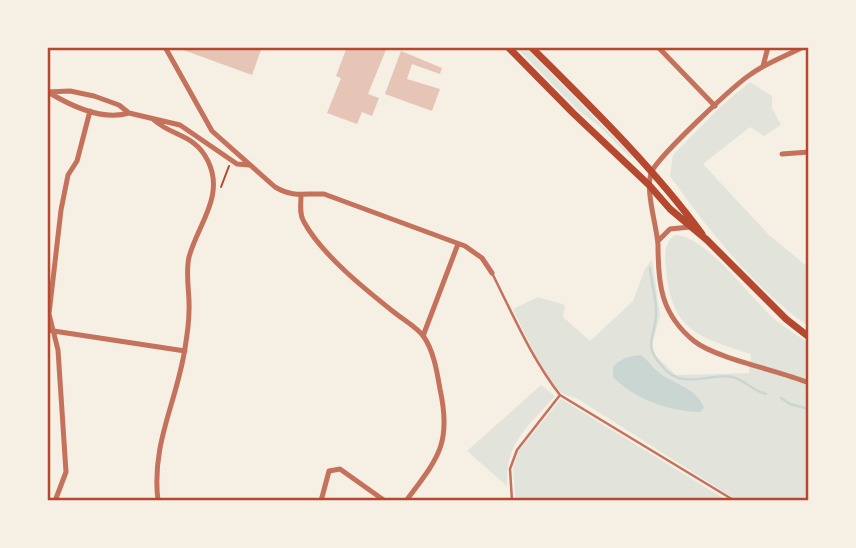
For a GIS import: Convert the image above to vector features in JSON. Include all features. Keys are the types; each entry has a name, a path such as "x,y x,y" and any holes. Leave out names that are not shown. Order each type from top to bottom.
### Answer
{"main road":[{"path":"508,47 690,228 707,240"},
{"path":"531,47 652,172 707,240 786,319 809,337"}],"street":[{"path":"165,47 212,131 275,187 286,194 324,194 458,244 474,251 492,273"},
{"path":"658,47 715,106"},
{"path":"763,66 768,47"},
{"path":"803,47 763,66 743,80 668,152 652,172 649,185 658,241 660,286 665,307 672,318 689,336 709,350 809,383"},
{"path":"48,92 70,91 94,96 119,105 130,114"},
{"path":"48,92 66,103 90,111 115,116 130,114 188,128 237,164 249,165"},
{"path":"55,501 66,472 58,350 49,330 49,314 61,210 68,175 77,161 90,111"},
{"path":"154,120 162,127 187,137 202,151 213,177 213,199 189,258 189,309 185,351 161,435 157,473 158,501"},
{"path":"782,154 809,152"},
{"path":"301,196 303,221 358,284 423,336 436,369 446,422 439,453 405,501"},
{"path":"658,241 670,229 690,228"},
{"path":"423,336 458,244"},
{"path":"49,330 185,351"},
{"path":"321,501 329,471 334,468 340,469 385,501"}],"lane":[{"path":"492,273 521,331 549,381 560,395 735,501"},
{"path":"512,501 510,469 517,450 560,395"}],"path":[{"path":"213,199 219,192 232,160"}],"shaded area":[{"path":"516,47 525,47 632,156 631,158 599,126 579,111"},
{"path":"750,82 772,96 772,108 781,125 764,136 750,127 703,164 769,235 809,268 809,327 769,294 733,257 670,176 673,155 721,106"},
{"path":"675,235 688,238 715,257 777,321 809,343 809,501 738,501 578,399 562,393 549,377 528,341 513,309 538,297 565,305 563,317 590,341 633,301 645,269 652,259 660,316 652,345 654,354 676,375 749,373 751,354 691,329 674,307 669,291 665,255 668,242"},
{"path":"641,355 663,375 696,395 704,408 700,412 664,407 642,398 613,377 613,367 616,364 626,358"},
{"path":"541,385 555,396 527,426 514,446 507,471 507,486 467,451"},
{"path":"561,399 728,501 516,501 513,470 518,452"}],"building":[{"path":"175,47 262,47 252,75"},
{"path":"347,47 387,47 368,94 379,98 372,116 362,112 357,124 327,113 341,78 336,76"},
{"path":"401,51 442,68 440,74 412,64 407,79 440,89 432,111 385,94"}],"waterway":[{"path":"650,268 656,311 651,345 664,369 674,377 684,379 732,377 766,394"},
{"path":"781,398 790,404 809,409"}]}
